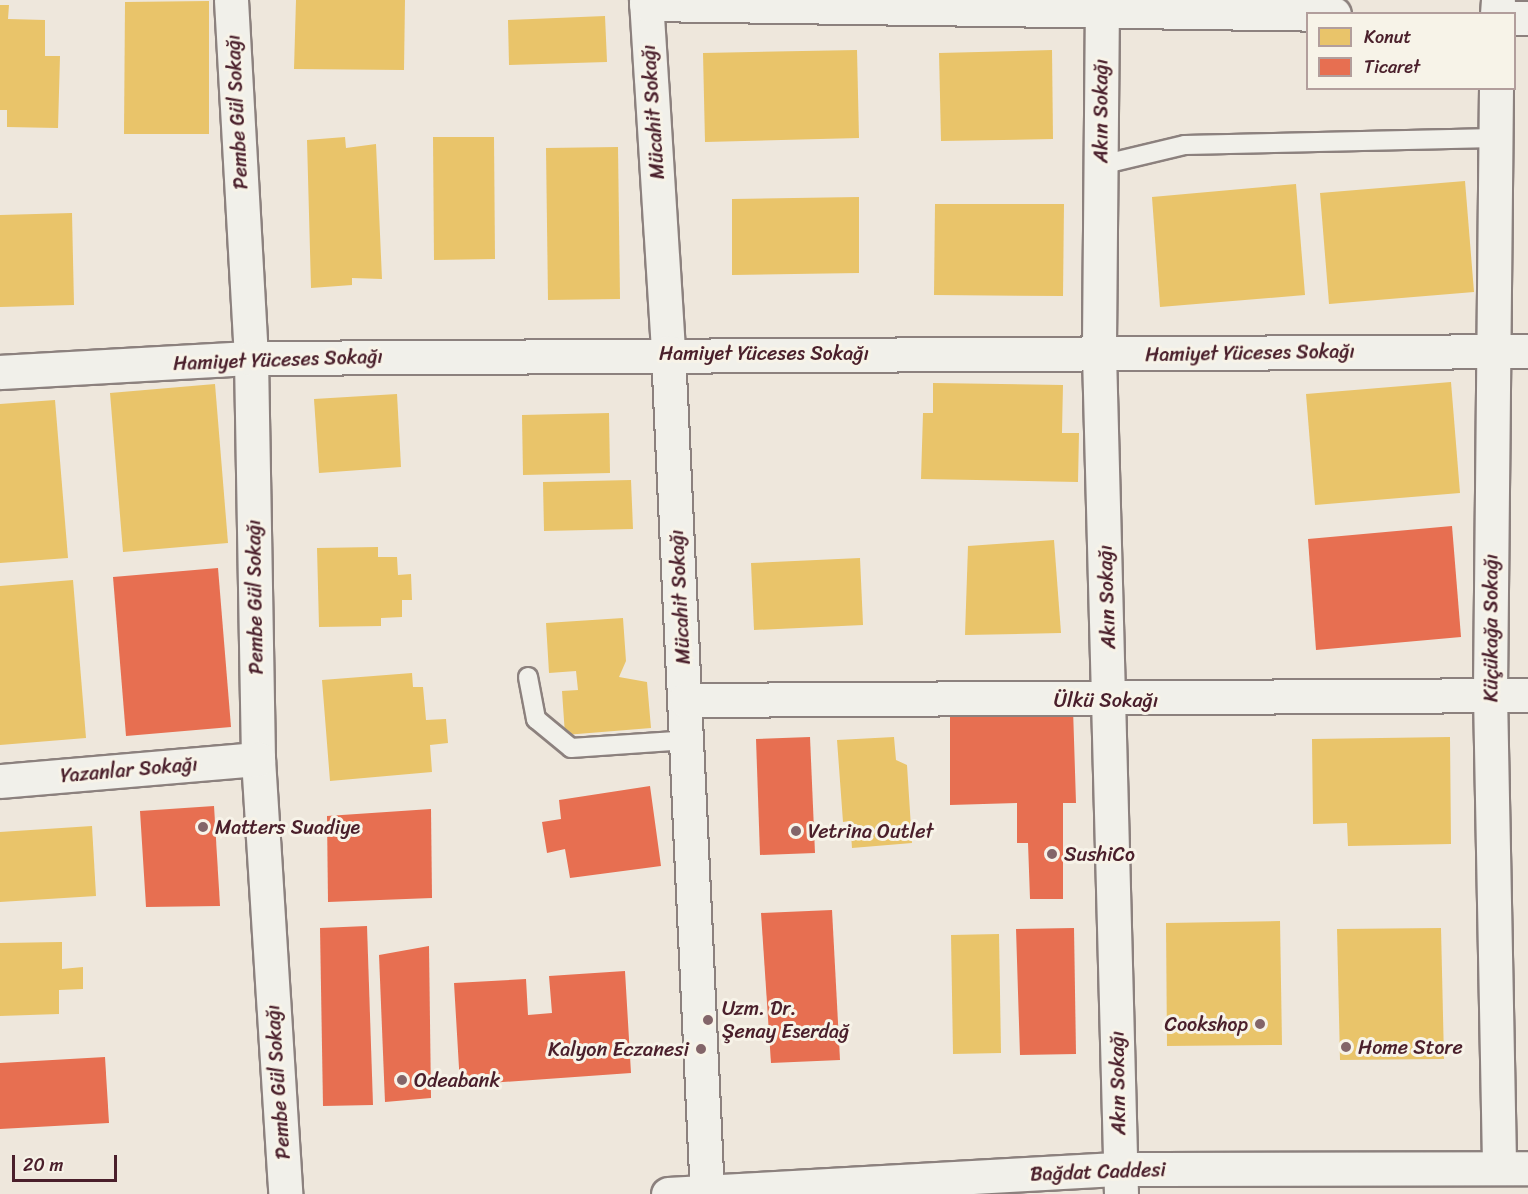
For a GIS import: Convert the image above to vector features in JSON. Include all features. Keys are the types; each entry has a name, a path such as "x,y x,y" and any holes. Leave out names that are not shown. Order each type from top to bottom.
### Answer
{"street":[{"name":"Pembe Gül Sokağı","path":"231,0 251,358 258,759 285,1194"},
{"path":"646,2 1102,4 1306,13"},
{"name":"Mücahit Sokağı","path":"646,2 668,352 707,1192"},
{"name":"Akın Sokağı","path":"1102,4 1099,354 1111,700 1121,1182"},
{"name":"Küçükağa Sokağı","path":"1496,90 1490,694 1513,1167"},
{"name":"Hamiyet Yüceses Sokağı","path":"0,372 251,358 668,352 1099,354 1528,351"},
{"name":"Ülkü Sokağı","path":"685,700 1111,700 1528,694"},
{"name":"Yazanlar Sokağı","path":"0,780 258,759"},
{"name":"Bağdat Caddesi","path":"668,1194 1121,1182 1513,1167"}],"lane":[{"path":"1101,165 1185,145 1495,138"},
{"path":"528,677 536,719 571,748 687,740"}],"building: Konut":[{"path":"296,0 405,0 404,70 294,69"},
{"path":"209,1 209,134 124,134 125,2"},
{"path":"0,5 9,5 8,19 45,20 45,56 60,56 58,128 7,127 7,110 0,110"},
{"path":"605,16 607,62 509,65 508,20"},
{"path":"857,50 859,138 705,142 703,53"},
{"path":"1052,50 1053,139 941,141 939,53"},
{"path":"345,137 346,148 376,144 382,279 352,278 352,285 311,288 307,140"},
{"path":"433,137 494,137 495,259 434,260"},
{"path":"618,147 620,299 548,300 546,148"},
{"path":"1465,181 1474,292 1329,304 1320,193"},
{"path":"1296,184 1305,295 1160,307 1152,197"},
{"path":"859,197 859,273 732,275 732,199"},
{"path":"935,204 1064,204 1063,296 934,295"},
{"path":"72,213 74,305 0,307 0,215"},
{"path":"1451,382 1460,493 1315,505 1306,394"},
{"path":"933,383 1063,385 1062,433 1079,433 1078,482 921,479 923,413 933,413"},
{"path":"215,384 228,543 123,552 110,393"},
{"path":"397,394 401,467 319,473 314,399"},
{"path":"55,400 68,558 0,563 0,404"},
{"path":"609,413 610,473 523,475 522,415"},
{"path":"631,480 633,529 544,531 543,482"},
{"path":"1054,540 1061,633 965,635 968,546"},
{"path":"378,547 378,557 397,557 398,575 411,574 412,600 402,600 402,617 381,618 381,626 319,627 317,548"},
{"path":"860,558 863,625 754,630 751,563"},
{"path":"73,580 86,738 0,745 0,586"},
{"path":"623,618 626,661 619,677 647,682 651,728 565,735 562,691 578,690 576,671 549,673 546,623"},
{"path":"412,673 413,687 423,687 426,720 446,719 448,743 430,745 432,772 330,781 322,680"},
{"path":"894,737 896,760 907,765 912,843 852,848 850,821 843,822 837,740"},
{"path":"1450,737 1451,844 1348,846 1347,823 1313,824 1312,739"},
{"path":"92,826 96,896 0,902 0,832"},
{"path":"1280,921 1282,1045 1167,1046 1166,923"},
{"path":"1441,928 1444,1059 1340,1060 1337,929"},
{"path":"999,934 1001,1053 953,1054 951,935"},
{"path":"62,942 62,969 83,967 83,989 59,990 59,1014 0,1016 0,943"}],"building: Ticaret":[{"path":"1452,526 1461,637 1316,650 1308,539"},
{"path":"218,568 231,727 126,736 113,577"},
{"path":"1073,708 1076,803 1063,803 1063,899 1030,899 1028,843 1017,843 1017,803 950,805 950,710"},
{"path":"810,737 815,853 760,855 756,739"},
{"path":"650,786 661,866 570,878 565,849 547,853 542,822 561,819 559,800"},
{"path":"214,806 220,906 146,907 140,811"},
{"path":"431,809 432,898 328,902 327,816"},
{"path":"832,910 840,1060 771,1063 761,913"},
{"path":"367,926 373,1105 323,1106 320,928"},
{"path":"1074,928 1076,1054 1020,1055 1016,929"},
{"path":"429,946 431,1098 385,1102 379,955"},
{"path":"625,971 631,1073 460,1085 454,983 526,979 528,1015 552,1013 549,976"},
{"path":"105,1057 109,1123 0,1129 0,1063"}],"place":[{"name":"Matters Suadiye","path":"203,827"},
{"name":"Vetrina Outlet","path":"796,831"},
{"name":"SushiCo","path":"1052,854"},
{"name":"Uzm. Dr. Şenay Eserdağ","path":"708,1020"},
{"name":"Cookshop","path":"1260,1024"},
{"name":"Home Store","path":"1346,1047"},
{"name":"Kalyon Eczanesi","path":"701,1049"},
{"name":"Odeabank","path":"402,1080"}]}
